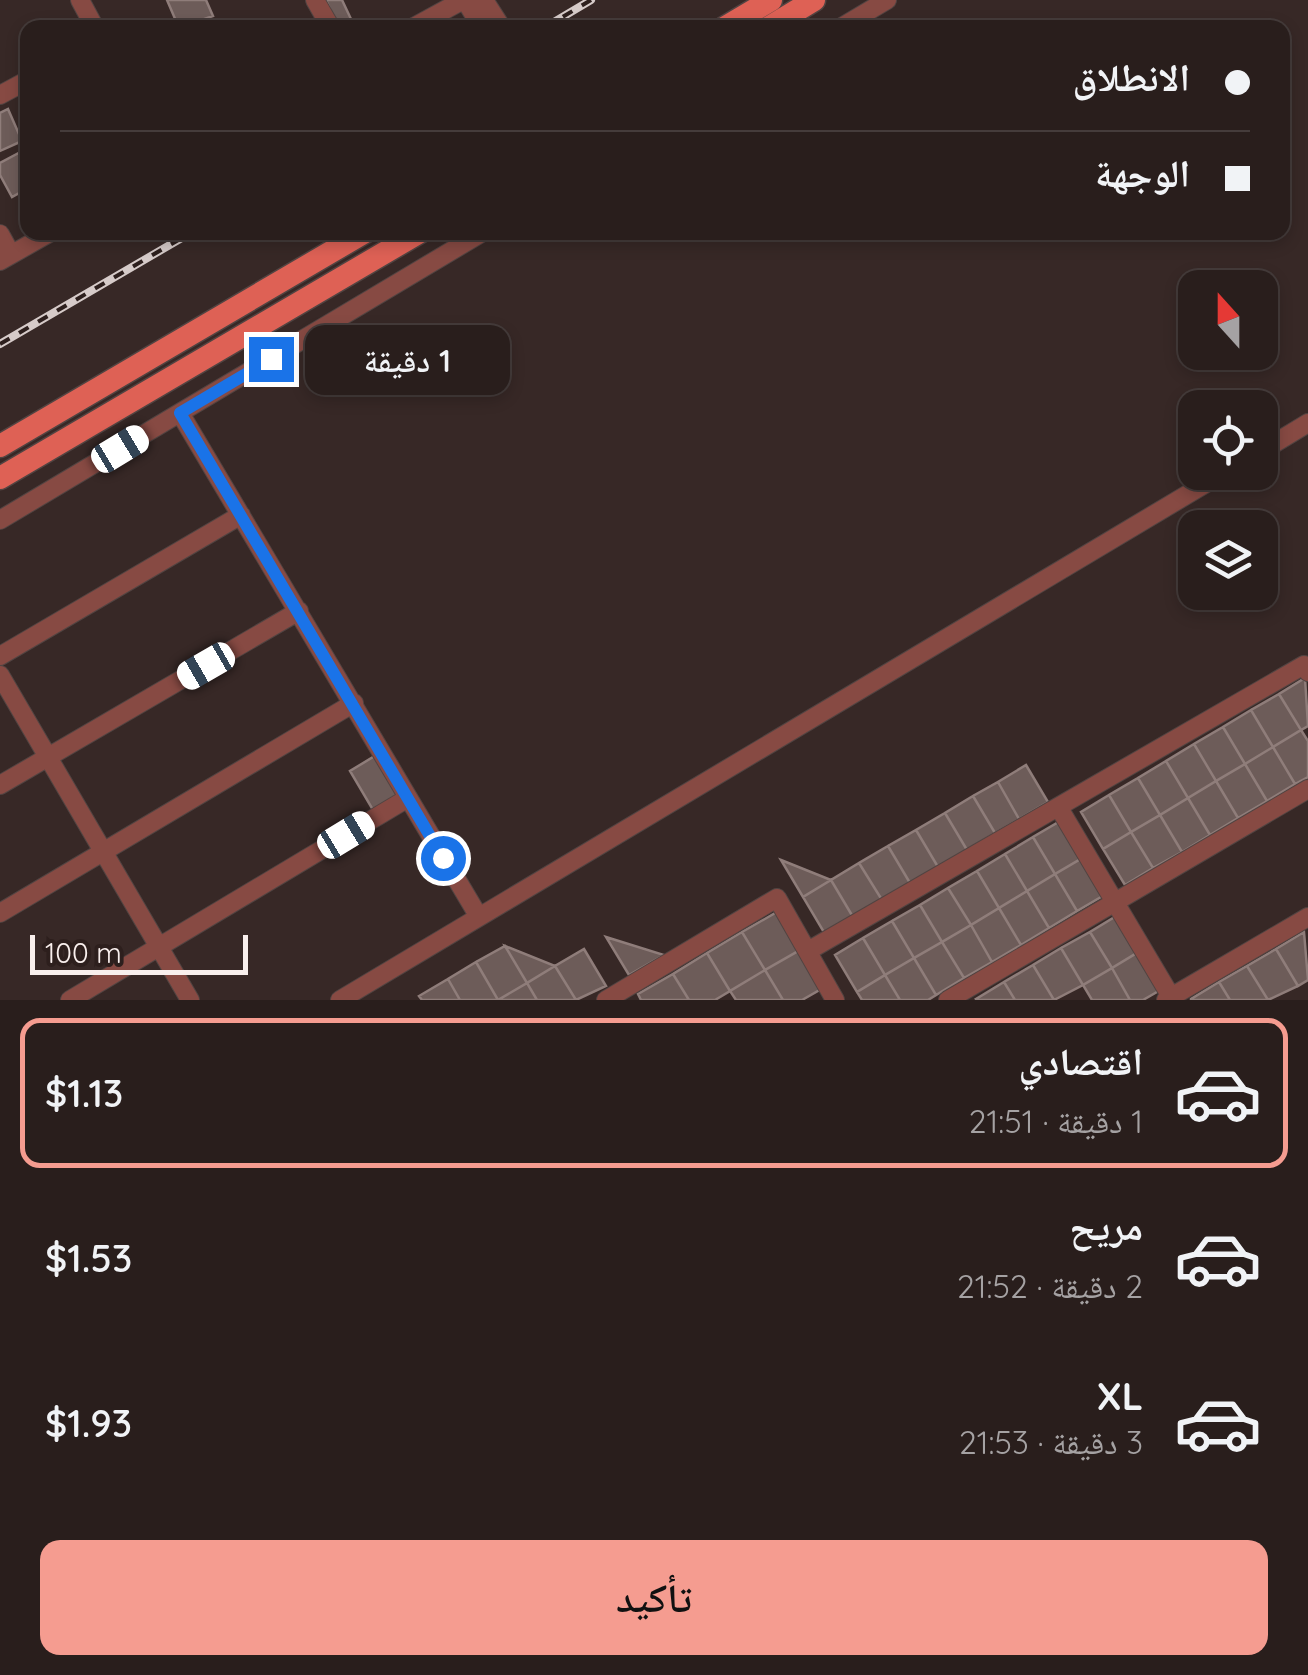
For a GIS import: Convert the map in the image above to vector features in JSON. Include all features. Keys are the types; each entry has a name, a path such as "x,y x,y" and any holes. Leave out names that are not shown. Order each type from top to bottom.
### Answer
{"main road":[{"path":"737,20 771,0"},
{"path":"781,20 814,0"},
{"path":"0,446 351,240"},
{"path":"0,478 406,240"}],"street":[{"path":"427,20 464,0"},
{"path":"853,20 887,0"},
{"path":"0,234 6,258 37,240"},
{"path":"0,520 470,240"},
{"path":"180,413 478,917"},
{"path":"1278,441 1308,423"},
{"path":"340,1000 363,994 478,917 1196,490"},
{"path":"0,656 241,515"},
{"path":"0,786 300,611"},
{"path":"808,951 1304,664 1308,672"},
{"path":"0,675 190,1000"},
{"path":"0,914 354,703"},
{"path":"948,1000 1308,789"},
{"path":"70,1000 408,798"},
{"path":"1059,808 1170,999 1308,917"},
{"path":"615,998 777,898 808,951 829,998"}],"building":[{"path":"167,0 206,0 213,16 202,20 176,20"},
{"path":"326,0 342,0 351,19 335,20"},
{"path":"8,109 20,142 0,151 0,113"},
{"path":"20,152 20,192 12,197 0,175 0,163"},
{"path":"1305,678 1308,726 1301,730 1279,694"},
{"path":"1279,694 1301,730 1273,747 1251,710"},
{"path":"1251,710 1273,747 1245,764 1223,727"},
{"path":"1223,727 1245,764 1216,781 1194,744"},
{"path":"1301,730 1308,741 1308,777 1295,784 1273,747"},
{"path":"1194,744 1216,781 1188,798 1166,761"},
{"path":"1273,747 1295,784 1267,801 1245,764"},
{"path":"378,754 401,792 373,810 350,771"},
{"path":"1166,761 1188,798 1160,815 1138,778"},
{"path":"1245,764 1267,801 1238,818 1216,781"},
{"path":"1026,765 1048,802 1019,819 998,782"},
{"path":"1138,778 1160,815 1131,832 1109,795"},
{"path":"1216,781 1238,818 1210,835 1188,798"},
{"path":"998,782 1019,819 995,833 973,796"},
{"path":"1109,795 1131,832 1103,849 1081,812"},
{"path":"973,796 995,833 967,850 945,813"},
{"path":"1188,798 1210,835 1182,852 1160,815"},
{"path":"945,813 967,850 938,867 916,830"},
{"path":"1160,815 1182,852 1153,868 1131,832"},
{"path":"1062,820 1084,857 1055,874 1033,837"},
{"path":"916,830 938,867 910,883 888,846"},
{"path":"1131,832 1153,868 1125,885 1103,849"},
{"path":"1033,837 1055,874 1027,891 1005,854"},
{"path":"888,846 910,883 882,900 859,863"},
{"path":"1005,854 1027,891 999,908 977,871"},
{"path":"1084,857 1106,894 1077,911 1055,874"},
{"path":"781,860 831,880 803,897"},
{"path":"859,863 882,900 853,917 831,880"},
{"path":"977,871 999,908 971,925 948,888"},
{"path":"1055,874 1077,911 1049,928 1027,891"},
{"path":"831,880 853,917 825,934 803,897"},
{"path":"948,888 971,925 942,942 920,905"},
{"path":"1027,891 1049,928 1021,945 999,908"},
{"path":"920,905 942,942 914,958 892,921"},
{"path":"999,908 1021,945 992,962 971,925"},
{"path":"777,912 800,950 765,970 742,932"},
{"path":"1118,915 1140,951 1112,968 1090,932"},
{"path":"892,921 914,958 885,975 863,938"},
{"path":"971,925 992,962 964,978 942,942"},
{"path":"742,932 765,970 730,991 707,953"},
{"path":"1090,932 1112,968 1083,985 1061,948"},
{"path":"1304,932 1308,980 1298,986 1276,949"},
{"path":"606,937 664,955 629,975"},
{"path":"863,938 885,975 857,992 835,955"},
{"path":"942,942 964,978 936,995 914,958"},
{"path":"505,946 555,966 527,983"},
{"path":"505,946 527,983 498,1000 476,962"},
{"path":"1061,948 1083,985 1054,1000 1033,965"},
{"path":"584,949 606,986 576,1000 555,966"},
{"path":"1276,949 1298,986 1268,1000 1247,966"},
{"path":"800,950 823,988 802,1000 783,1000 765,970"},
{"path":"1140,951 1162,989 1143,1000 1130,1000 1112,968"},
{"path":"707,953 730,991 715,1000 689,1000 673,974"},
{"path":"914,958 936,995 928,1000 900,1000 885,975"},
{"path":"476,962 498,1000 460,1000 448,979"},
{"path":"1033,965 1054,1000 1015,1000 1004,982"},
{"path":"555,966 576,1000 537,1000 527,983"},
{"path":"1247,966 1268,1000 1230,1000 1219,982"},
{"path":"1112,968 1130,1000 1092,1000 1083,985"},
{"path":"765,970 783,1000 736,1000 730,991"},
{"path":"673,974 689,1000 641,1000 638,994"},
{"path":"885,975 900,1000 862,1000 857,992"},
{"path":"448,979 460,1000 422,1000 419,996"},
{"path":"1004,982 1015,1000 976,999"},
{"path":"1219,982 1230,1000 1191,1000 1191,999"},
{"path":"527,983 537,1000 498,1000"}],"railway":[{"path":"557,20 591,0"},
{"path":"0,344 178,240"}],"route":[{"path":"271,359 180,413 443,858"}]}
